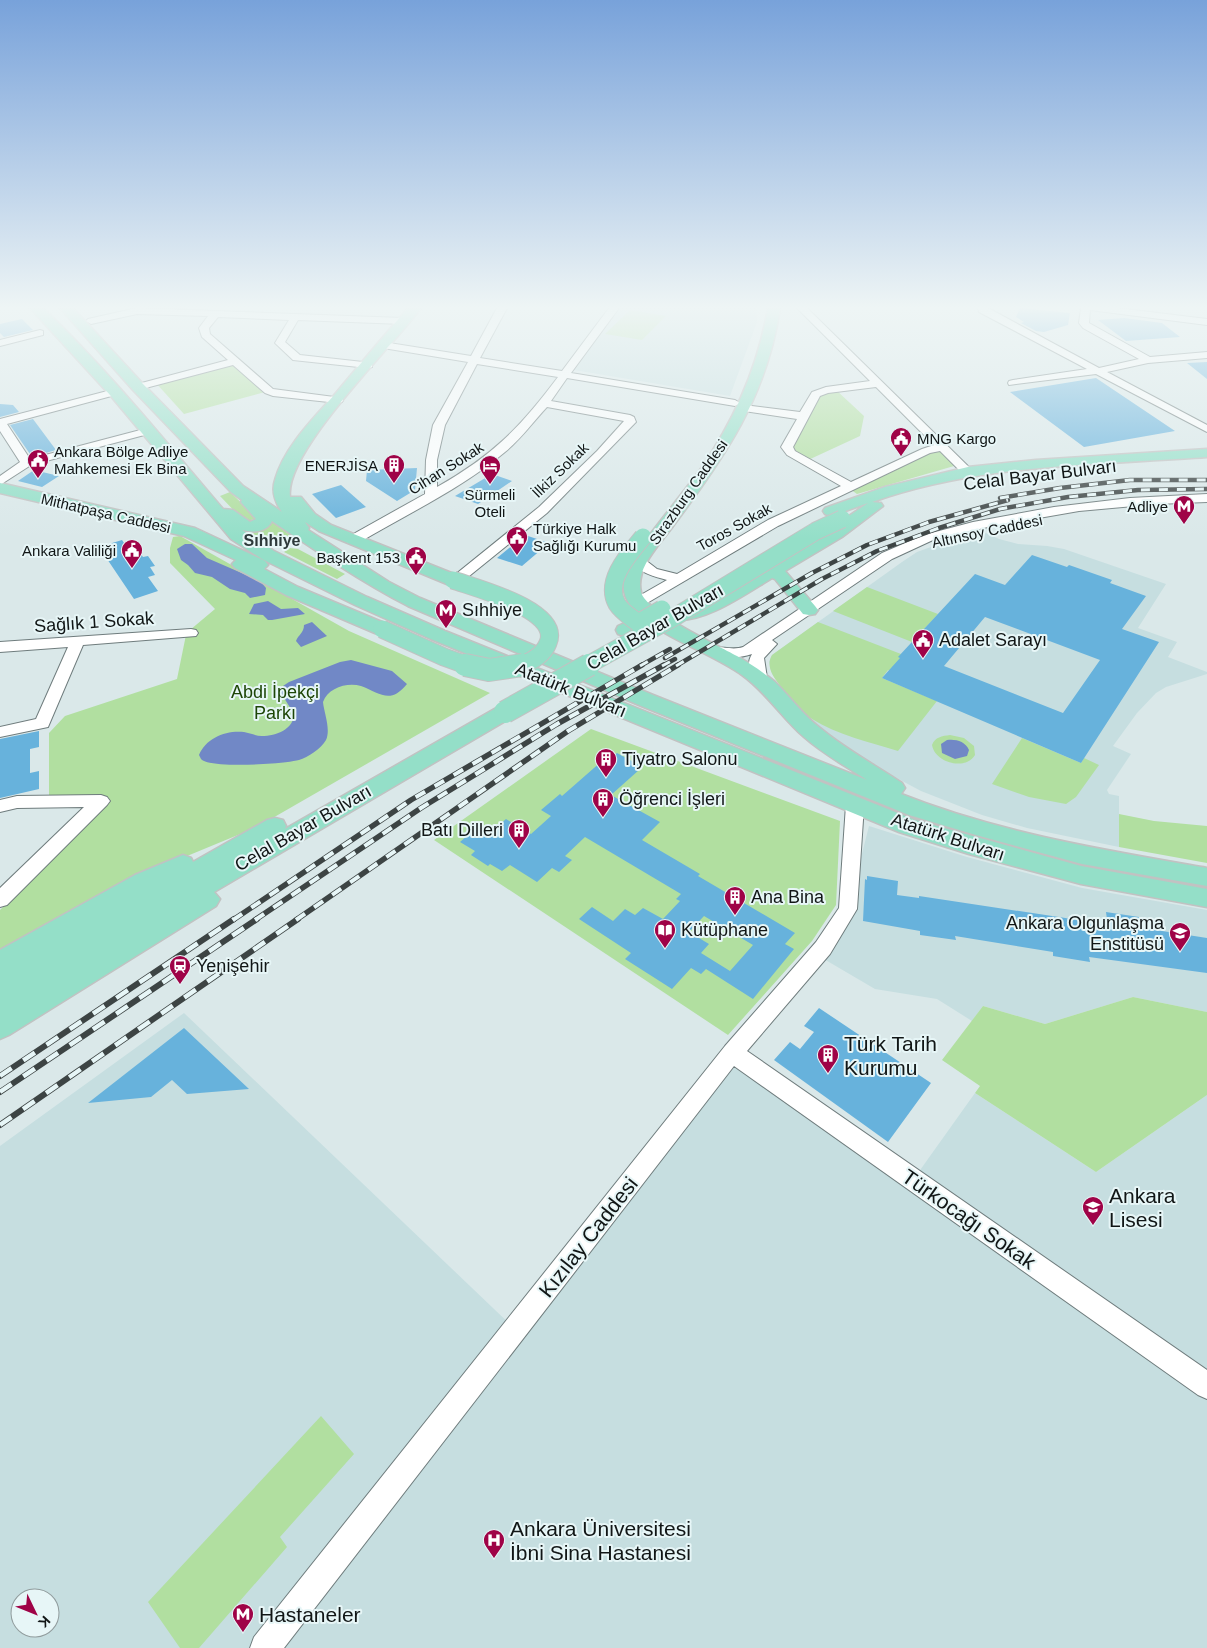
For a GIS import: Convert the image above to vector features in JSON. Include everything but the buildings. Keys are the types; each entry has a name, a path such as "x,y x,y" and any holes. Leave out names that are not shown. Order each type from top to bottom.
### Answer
{"main road":[{"name":"Atatürk Bulvarı","path":"109,385 241,538 268,555 361,601 502,662 907,826 1081,875 1207,898"},
{"path":"305,536 282,499 281,489 288,466 302,443 351,385"},
{"name":"Strazburg Caddesi","path":"637,602 633,595 631,584 634,571 706,471 749,385"},
{"name":"Atatürk Bulvarı","path":"138,387 237,490 383,586 446,617 646,700 917,808 959,822 1082,855 1207,877"},
{"name":"Strazburg Caddesi","path":"644,627 617,603 614,587 618,571 643,536 697,469 739,405"},
{"name":"Celal Bayar Bulvarı","path":"644,627 678,623 765,560 816,531 837,515 891,490 968,472 1036,464 1202,456"},
{"name":"Celal Bayar Bulvarı","path":"0,1004 250,840 499,709 644,627 804,523 875,506 914,494 1011,476 1202,456"},
{"path":"211,541 224,554 269,580 459,662 480,668 516,667 533,660 545,650 550,632 544,620 539,616 458,577 352,540 325,528 309,518 300,508 285,476"},
{"name":"Mithatpaşa Caddesi","path":"0,488 189,532 211,541"},
{"path":"206,498 241,526 252,527 263,523 265,520 263,516 237,490"},
{"path":"637,602 655,617 678,623 729,597 836,533 875,506"},
{"path":"211,541 267,569 323,593 361,601"},
{"path":"316,579 279,554 279,549 287,544 298,546 329,564 383,586"},
{"path":"791,559 790,565 818,608"},
{"path":"770,572 781,575 818,608"},
{"name":"Altınsoy Caddesi","path":"678,623 713,651 759,678"},
{"name":"Atatürk Bulvarı","path":"759,678 812,733 885,783 959,822"},
{"name":"Celal Bayar Bulvarı","path":"0,983 139,913 360,796 499,709"},
{"path":"0,1027 208,899 360,796"},
{"path":"0,962 144,881 250,840"}],"street":[{"path":"138,387 146,385"},
{"path":"264,385 272,392 338,400"},
{"path":"431,496 430,475 438,424 461,385"},
{"name":"Cihan Sokak","path":"352,540 487,462 516,436 557,385"},
{"path":"622,385 802,416"},
{"path":"850,486 787,449 813,397 820,392 866,385"},
{"path":"880,385 968,472"},
{"path":"1123,385 1207,429"},
{"path":"27,463 0,422 116,392"},
{"name":"İlkiz Sokak","path":"458,577 543,510 630,422 630,419 626,417 544,403"},
{"path":"0,481 27,463 148,431"},
{"name":"Toros Sokak","path":"637,602 742,540 850,486 926,451 943,446"},
{"name":"Altınsoy Caddesi","path":"713,651 740,653 748,650 896,558 912,549 938,540 1117,505 1207,498"},
{"name":"Altınsoy Caddesi","path":"1117,505 1207,505"},
{"path":"639,562 652,572 678,578"},
{"name":"Altınsoy Caddesi","path":"759,678 755,665 757,656 818,608"},
{"name":"Sağlık 1 Sokak","path":"0,647 191,633"},
{"path":"0,732 42,723 77,642"},
{"path":"0,806 17,802 101,801 0,900"},
{"name":"Kızılay Caddesi","path":"265,1648 732,1052 823,948 848,909 855,805"},
{"name":"Türkocağı Sokak","path":"732,1052 1207,1386"}],"shaded area":[{"path":"663,385 734,385 730,396"},
{"path":"986,533 1018,544 1064,549 1166,584 1138,628 1177,642 1168,657 1207,672 1207,674 1166,687 1156,693 1137,713 1113,746 1131,754 1107,790 1109,794 1119,796 1119,847 1027,828 982,815 921,791 876,767 821,728 788,695 772,674 769,662 772,655 917,552 942,543"},
{"path":"869,826 967,857 1082,888 1207,910 1207,1012 1133,997 1045,1024 983,1006 972,1021 937,999 875,989 817,955 848,909"},
{"path":"184,1013 515,1329 732,1053 913,1180 975,1093 1096,1172 1207,1095 1207,1648 0,1648 0,1146"}],"green space":[{"path":"158,385 262,385 269,391 184,414"},
{"path":"835,389 864,416 860,436 806,461 788,444 813,397"},
{"path":"935,448 961,464 857,494 847,487"},
{"path":"230,492 254,515 254,519 248,521 242,519 220,496"},
{"path":"271,521 298,541 284,542 267,548 248,532 261,530 267,527"},
{"name":"Abdi İpekçi Parkı","path":"180,536 349,631 490,693 257,827 146,873 0,951 0,910 108,801 49,797 49,733 65,716 177,679 187,630 190,630 215,609 170,563 170,548 173,537"},
{"path":"290,548 298,549 345,574 337,579 284,552"},
{"path":"867,587 938,614 912,642 833,611"},
{"path":"818,622 901,654 909,662 899,675 888,670 882,678 937,701 898,751 843,734 822,725 802,712 774,677 770,666 772,655"},
{"path":"591,729 840,821 836,905 812,941 728,1035 434,840"},
{"path":"950,735 964,738 974,746 975,755 971,760 965,763 951,763 934,751 932,745 935,740 942,736"},
{"path":"1022,738 1081,763 1084,758 1099,765 1076,797 1066,804 1029,797 992,784"},
{"path":"1119,814 1154,821 1207,826 1207,863 1119,847"},
{"path":"1133,997 1207,1012 1207,1095 1096,1172 975,1093 980,1086 942,1060 983,1006 1045,1024"},
{"path":"321,1416 354,1454 280,1537 287,1547 199,1648 180,1648 148,1602"}],"water":[{"path":"185,544 192,544 207,558 260,581 266,588 265,595 250,598 245,593 230,589 212,577 195,573 181,560 177,549"},
{"path":"268,601 281,609 298,608 305,614 268,620 263,615 249,614 254,604"},
{"path":"312,622 327,636 301,647 296,641 304,625"},
{"path":"351,660 392,671 407,684 390,696 385,696 356,685 339,687 329,693 323,702 328,726 326,740 314,752 299,760 279,763 232,765 207,762 201,759 199,755 202,749 217,736 230,732 244,732 258,736 273,735 288,728 294,714 281,693 283,686 340,662"},
{"path":"947,740 957,740 965,744 969,750 967,756 955,759 942,753 941,744"}],"railway":[{"path":"1000,498 1060,488 1130,480 1207,480"},
{"path":"676,666 822,579 877,551 939,528 1000,509 1068,497 1138,490 1207,489"},
{"path":"665,658 812,573 867,545 929,522 1008,500"},
{"path":"640,666 670,649"},
{"path":"662,666 675,659"},
{"path":"233,920 411,800 642,665"},
{"path":"255,920 421,808 557,724 664,665"},
{"path":"296,920 568,731 678,665"},
{"path":"0,1076 234,919"},
{"path":"0,1092 257,919"},
{"path":"0,1125 298,919"}],"place":[{"name":"MNG Kargo","path":"901,457"},
{"name":"Ankara Bölge Adliye Mahkemesi Ek Bina","path":"38,479"},
{"name":"ENERJİSA","path":"394,484"},
{"name":"Sürmeli Oteli","path":"490,485"},
{"name":"Adliye","path":"1184,525"},
{"name":"Türkiye Halk Sağlığı Kurumu","path":"517,556"},
{"name":"Ankara Valiliği","path":"132,569"},
{"name":"Başkent 153","path":"416,576"},
{"name":"Sıhhiye","path":"446,629"},
{"name":"Adalet Sarayı","path":"923,659"},
{"name":"Tiyatro Salonu","path":"606,778"},
{"name":"Öğrenci İşleri","path":"603,818"},
{"name":"Batı Dilleri","path":"519,849"},
{"name":"Ana Bina","path":"735,916"},
{"name":"Kütüphane","path":"665,949"},
{"name":"Ankara Olgunlaşma Enstitüsü","path":"1180,952"},
{"name":"Yenişehir","path":"180,985"},
{"name":"Türk Tarih Kurumu","path":"828,1074"},
{"name":"Ankara Lisesi","path":"1093,1226"},
{"name":"Ankara Üniversitesi İbni Sina Hastanesi","path":"494,1559"},
{"name":"Hastaneler","path":"243,1633"}],"district":[{"name":"Sıhhiye","path":"272,540"}]}
